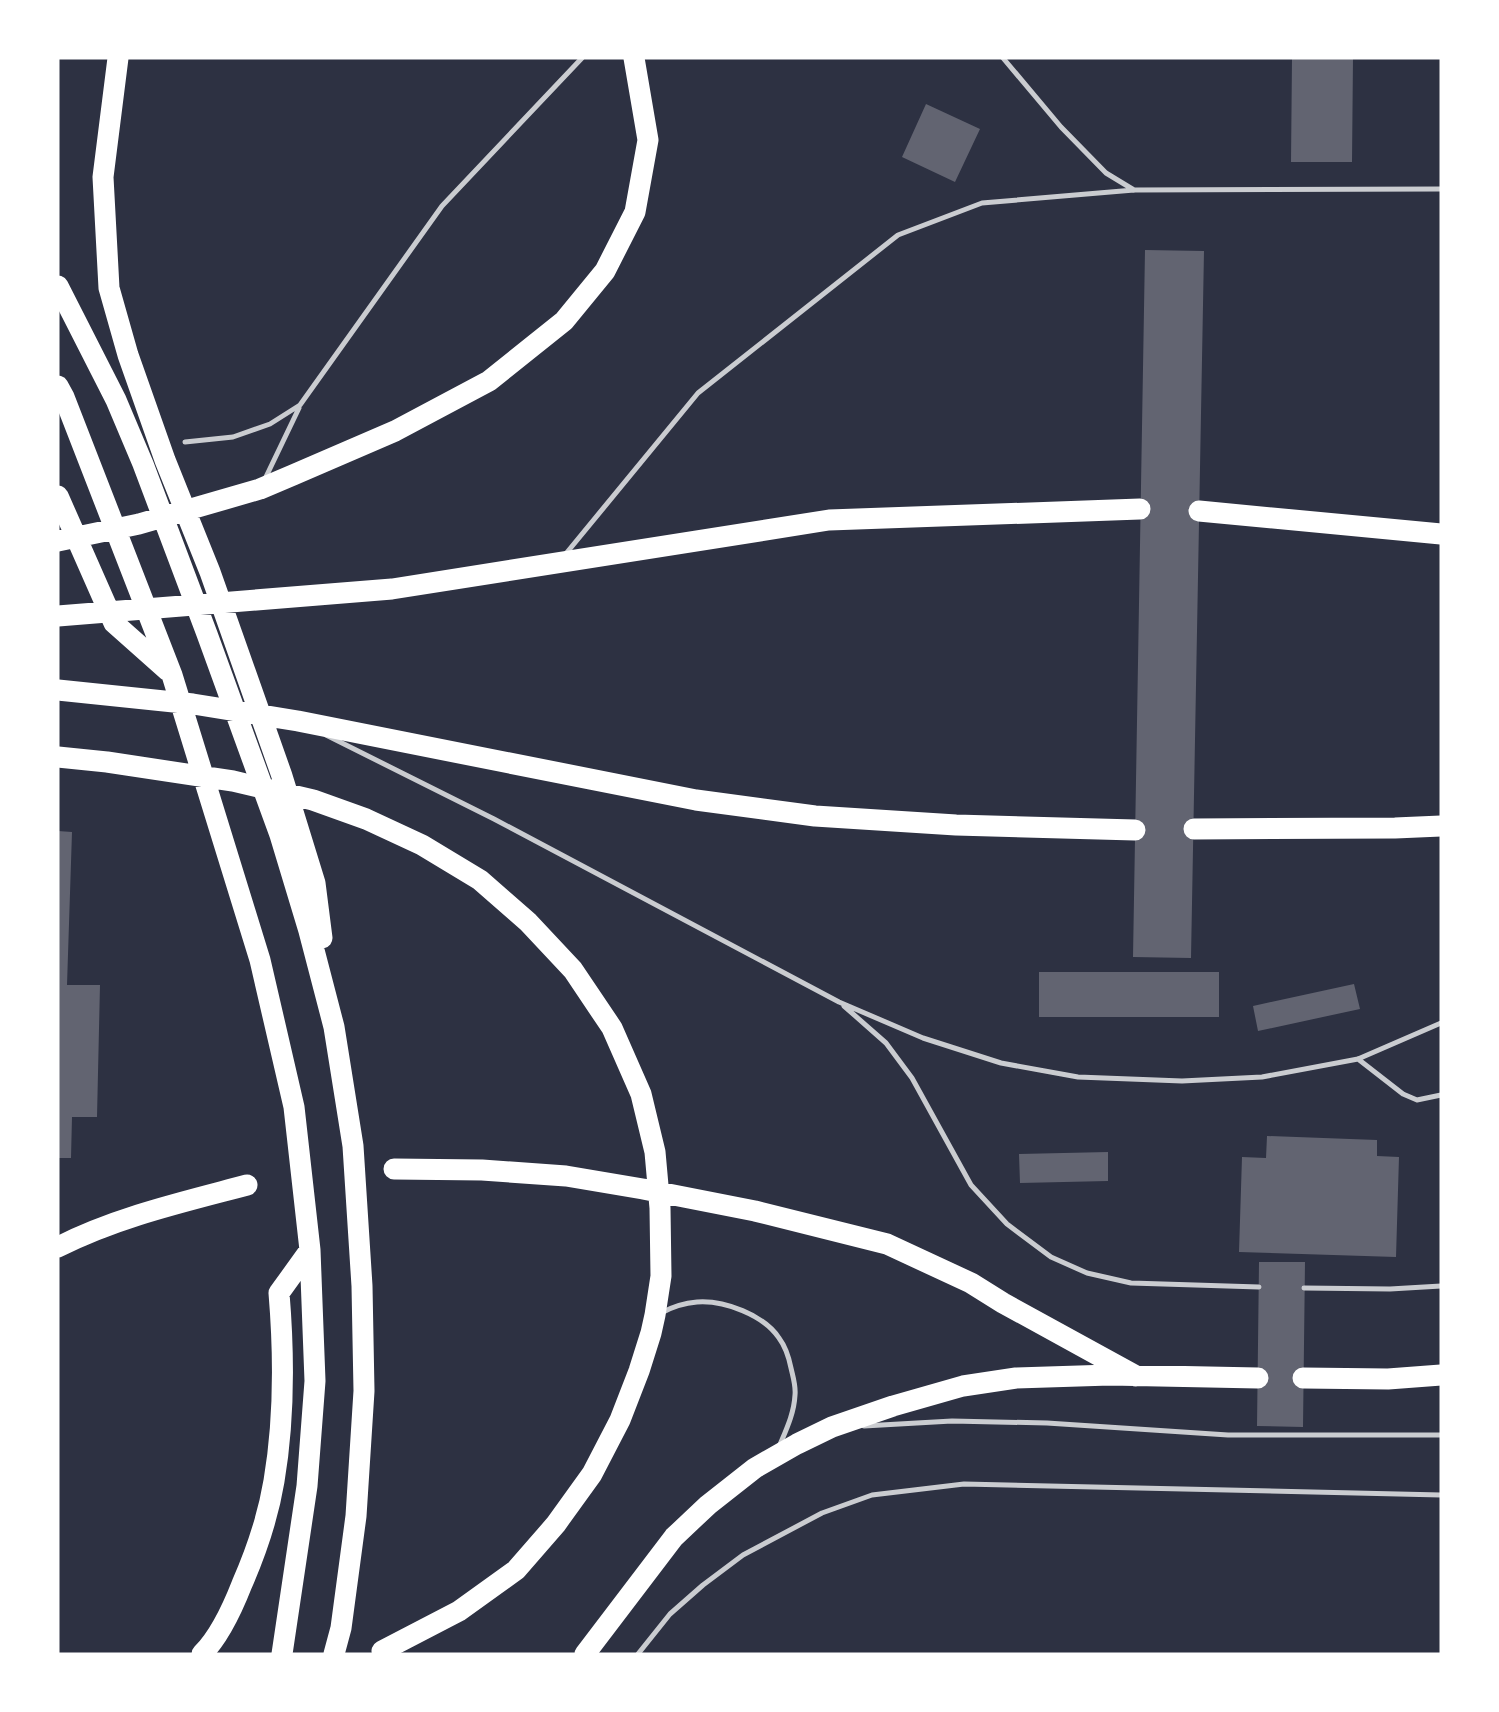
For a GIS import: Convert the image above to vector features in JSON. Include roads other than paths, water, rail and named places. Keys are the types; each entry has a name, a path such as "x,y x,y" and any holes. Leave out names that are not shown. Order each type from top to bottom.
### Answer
{"highway":[{"path":"118,58 103,177 109,288 142,396 210,572 282,776 315,883 353,1146 362,1286 364,1391 356,1516 341,1628 334,1654"},
{"path":"58,541 139,524 260,489 395,431 489,381 564,321 605,271 635,212 648,140 635,58"},
{"path":"58,286 116,400 163,516 280,835 334,1027"},
{"path":"61,391 172,675 260,960 294,1107 310,1250 314,1394 307,1486 282,1654"},
{"path":"58,496 114,623 172,675"},
{"path":"58,616 392,589 829,520 1140,509"},
{"path":"1199,511 1441,534"},
{"path":"58,690 193,704 298,721 696,800 815,816 956,825 1135,830"},
{"path":"58,757 233,781 313,800 366,819 422,845 480,880 528,922 573,970 612,1028 641,1094 655,1153 660,1208 661,1276 655,1315 639,1371 620,1420 593,1474 556,1524 516,1570 459,1611 382,1651"},
{"path":"1194,830 1441,826"},
{"path":"394,1169 482,1170 566,1176 755,1211 887,1244 971,1283 1136,1376"},
{"path":"58,1247 150,1210 247,1185"},
{"path":"202,1654 233,1609 255,1553 274,1483 282,1418 279,1293 310,1250"},
{"path":"1303,1378 1388,1379 1441,1376"},
{"path":"585,1654 674,1537 708,1505 755,1468 832,1427 963,1386 1016,1378 1258,1378"}],"lane":[{"path":"260,489 300,405 442,206 582,58"},
{"path":"1003,58 1061,127 1106,173 1134,190"},
{"path":"558,564 698,393 898,234 982,203 1134,190 1441,189"},
{"path":"185,442 233,437 270,424 300,405"},
{"path":"298,721 494,819 839,1002 923,1038 1001,1063 1078,1077 1182,1081 1262,1077 1359,1059 1441,1023"},
{"path":"839,1002 886,1044 912,1078 971,1185 1007,1224 1051,1257 1087,1273 1131,1283 1259,1287"},
{"path":"1359,1059 1403,1094 1416,1100 1441,1095"},
{"path":"1304,1288 1390,1289 1441,1286"},
{"path":"655,1315 674,1306 697,1302 713,1303 750,1314 766,1323 779,1338 789,1360 796,1392 794,1408 775,1456"},
{"path":"832,1427 952,1420 1047,1423 1228,1436 1441,1435"},
{"path":"638,1654 670,1614 743,1555 822,1513 872,1495 964,1484 1441,1495"}]}
